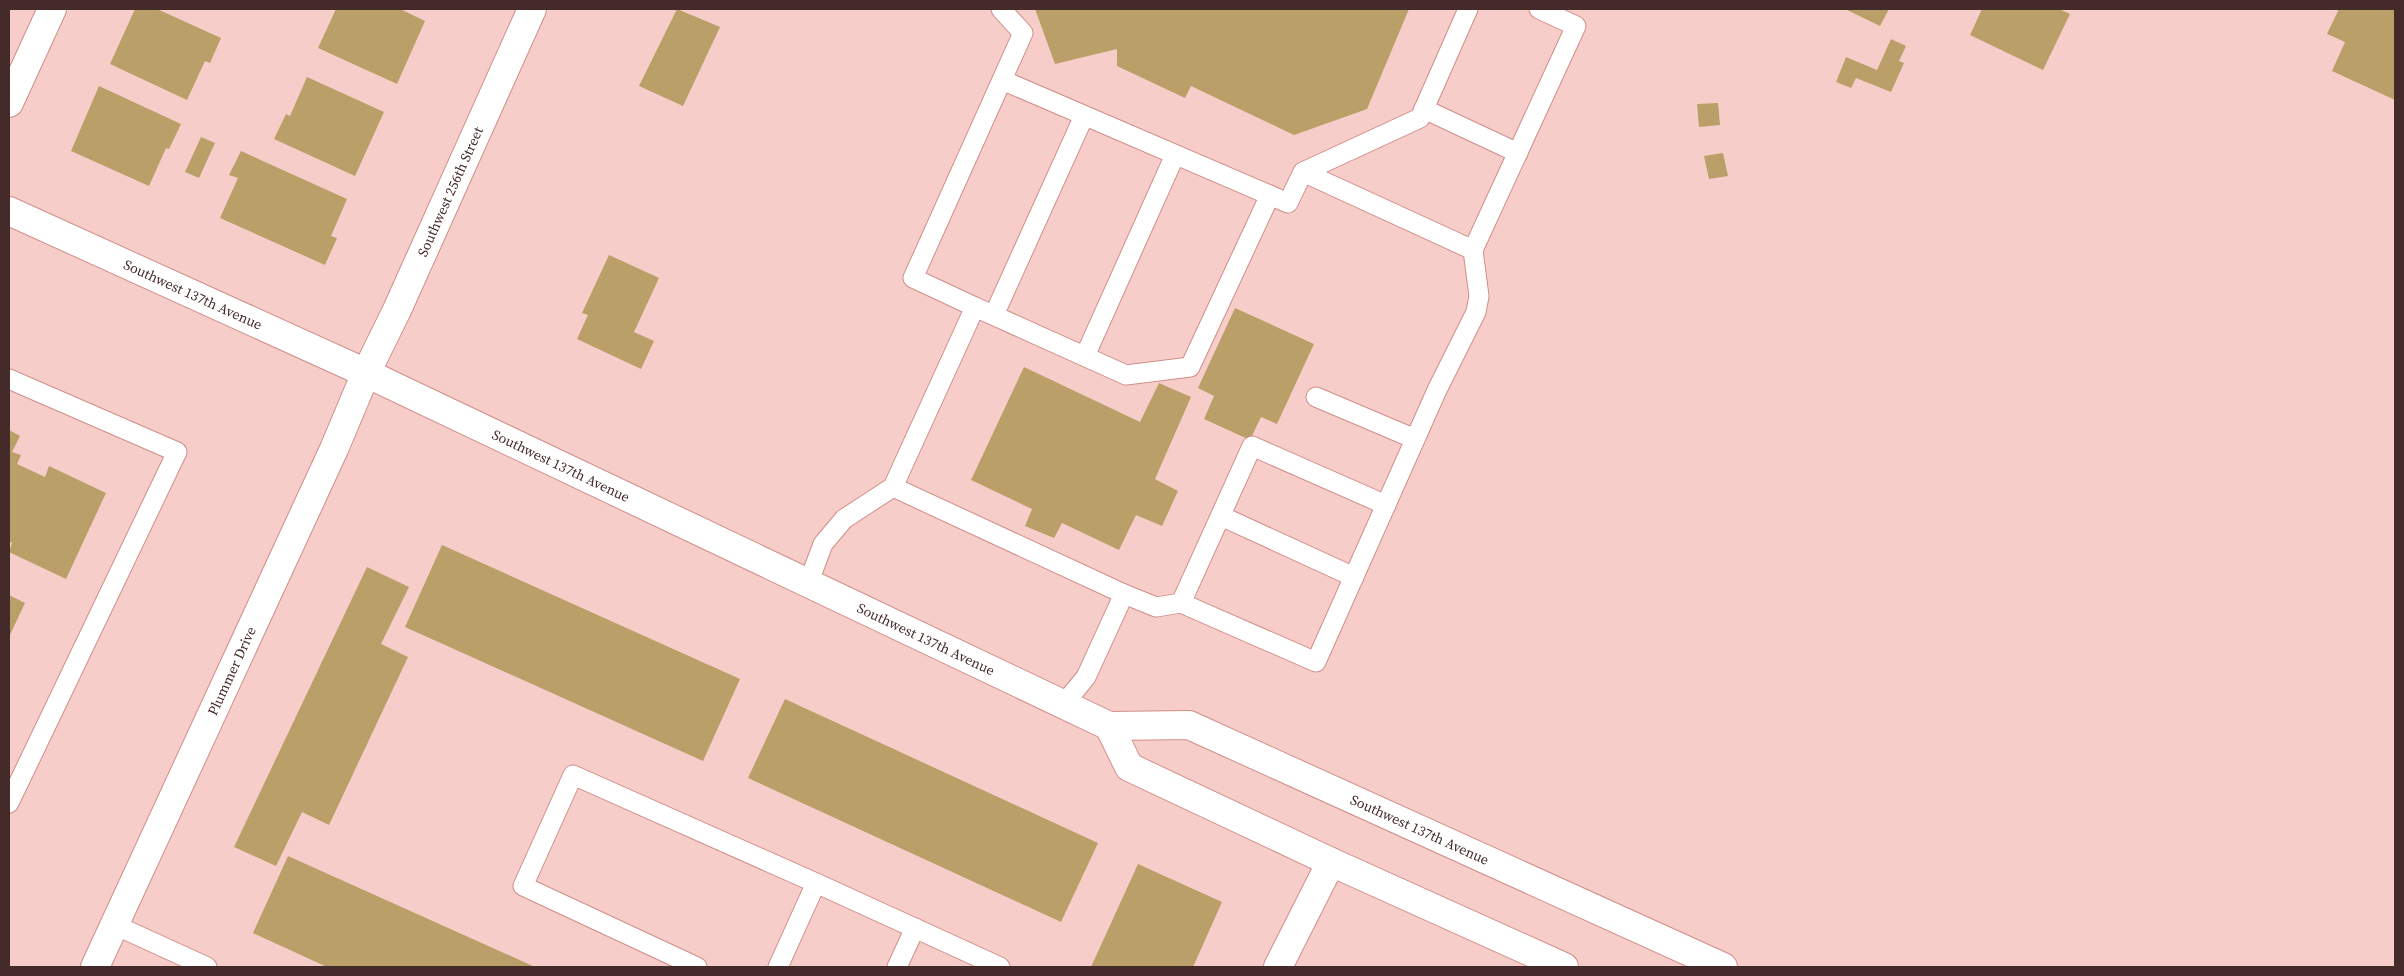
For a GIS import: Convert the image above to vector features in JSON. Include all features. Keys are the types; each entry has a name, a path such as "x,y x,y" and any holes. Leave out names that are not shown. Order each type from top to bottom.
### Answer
{"main road":[{"path":"9,103 52,9"},
{"name":"Southwest 256th Street","path":"366,373 397,310 532,9"},
{"name":"Southwest 137th Avenue","path":"9,211 366,373 1063,706 1109,726 1189,725 1723,967"},
{"name":"Plummer Drive","path":"95,967 334,449 366,373"},
{"path":"1109,726 1129,767 1332,862 1564,967"},
{"path":"1278,967 1332,862"}],"lane":[{"path":"1001,9 1023,33 913,278 1126,375 1190,367 1270,195"},
{"path":"1002,80 1288,203 1303,172 1420,118 1468,9"},
{"path":"893,487 1124,594 1156,607 1181,603 1316,662 1415,439 1476,312 1479,296 1473,250 1576,26 1539,9"},
{"path":"1424,109 1518,153"},
{"path":"994,315 1084,116"},
{"path":"1085,356 1175,154"},
{"path":"1303,172 1473,250"},
{"path":"808,584 823,544 844,519 893,487 975,307"},
{"path":"9,379 177,452 9,803"},
{"path":"1316,397 1415,439"},
{"path":"1181,603 1252,446 1386,505"},
{"path":"1221,516 1354,577"},
{"path":"1063,706 1086,677 1124,594"},
{"path":"697,967 523,886 573,775 1000,967"},
{"path":"778,967 816,884"},
{"path":"115,925 207,967"},
{"path":"898,967 915,928"}],"building":[{"path":"135,9 157,9 221,38 210,63 205,61 187,100 110,64"},
{"path":"336,9 400,9 425,21 397,84 318,48"},
{"path":"677,9 720,27 683,106 639,86"},
{"path":"1035,9 1409,9 1367,109 1294,135 1191,86 1185,98 1117,66 1117,49 1055,64"},
{"path":"1845,9 1889,9 1880,26"},
{"path":"1982,9 2059,9 2070,14 2043,70 1970,35"},
{"path":"2339,9 2395,9 2395,100 2332,71 2345,42 2327,34"},
{"path":"1891,39 1906,46 1899,61 1904,63 1891,92 1856,78 1851,88 1836,82 1846,57 1877,70"},
{"path":"307,77 384,112 355,176 274,139 286,114 290,116"},
{"path":"99,86 181,124 169,149 166,148 149,186 71,151"},
{"path":"1718,103 1720,125 1699,127 1697,104"},
{"path":"201,137 215,143 199,178 185,172"},
{"path":"241,151 347,199 331,236 337,238 325,265 220,218 238,178 229,175"},
{"path":"1723,153 1728,176 1709,179 1704,156"},
{"path":"609,255 659,278 634,332 654,341 641,369 577,339 588,315 582,313"},
{"path":"1235,308 1314,344 1277,424 1261,417 1250,440 1204,419 1214,396 1198,388"},
{"path":"1024,367 1140,422 1159,383 1191,397 1155,479 1178,491 1162,526 1136,515 1119,550 1062,523 1054,538 1025,526 1032,509 971,480"},
{"path":"9,430 20,436 12,452 21,455 17,464 45,477 49,466 106,493 66,579 9,552 12,543 9,541"},
{"path":"442,545 740,679 703,761 405,627"},
{"path":"367,567 409,587 381,644 408,657 329,825 302,812 276,866 234,847"},
{"path":"9,595 25,603 9,637"},
{"path":"785,699 1098,843 1061,922 748,778"},
{"path":"288,856 535,967 327,967 253,933"},
{"path":"1138,864 1222,902 1193,967 1091,967"}]}
